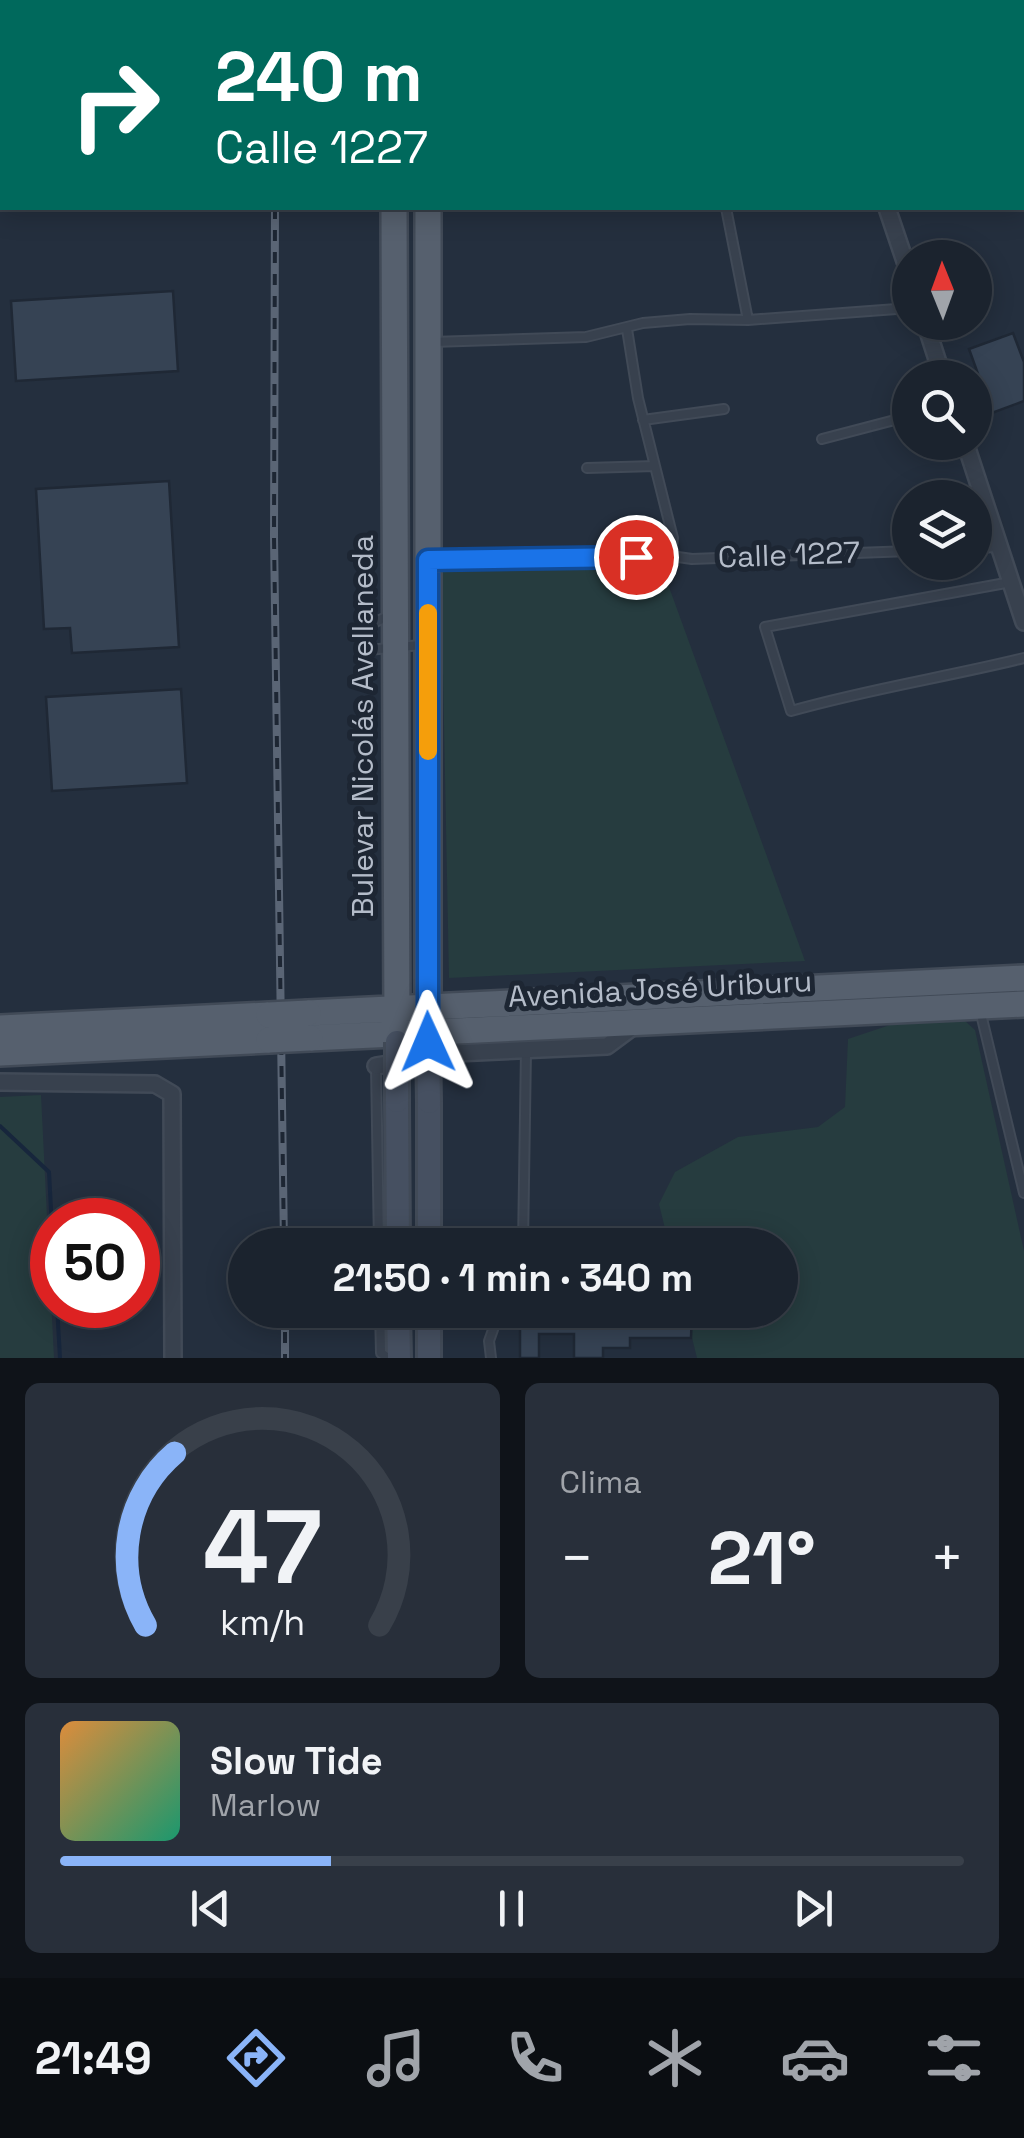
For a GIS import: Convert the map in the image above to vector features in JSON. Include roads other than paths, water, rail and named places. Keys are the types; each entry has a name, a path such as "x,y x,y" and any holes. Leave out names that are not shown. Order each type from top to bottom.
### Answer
{"main road":[{"name":"Bulevar Nicolás Avellaneda","path":"394,210 398,1228"},
{"path":"428,210 429,1228"},
{"name":"Avenida José Uriburu","path":"428,1027 1024,978"},
{"name":"Avenida José Uriburu","path":"0,1028 397,1028 639,1022 1024,1004"},
{"name":"Avenida José Uriburu","path":"0,1054 269,1027"},
{"path":"398,1328 399,1358"},
{"path":"429,1328 430,1358"}],"street":[{"path":"889,210 898,240"},
{"path":"971,460 1024,622"},
{"path":"376,1066 456,1053 607,1046 639,1022"},
{"path":"0,1082 155,1084 172,1094 172,1358"}],"lane":[{"path":"726,210 748,320"},
{"path":"428,342 586,337 642,324 690,319 748,320 892,309"},
{"path":"627,329 644,420 674,538 671,556"},
{"path":"644,420 724,409"},
{"path":"822,439 892,421"},
{"path":"587,468 655,466"},
{"path":"992,547 1000,547"},
{"name":"Calle 1227","path":"428,560 692,558 892,551"},
{"path":"1011,582 765,627 791,710 855,692 951,676 1024,658"},
{"path":"394,646 428,645"},
{"path":"979,1006 1024,1193"},
{"path":"523,1228 526,1050"},
{"path":"376,1066 379,1228"},
{"path":"380,1328 381,1353 388,1358"},
{"path":"491,1358 489,1340 493,1328"}],"waterway":[{"path":"0,1126 49,1172 50,1198"},
{"path":"58,1328 60,1358"}],"railway":[{"path":"275,210 274,537 284,1228"},
{"path":"285,1328 285,1358"}]}
